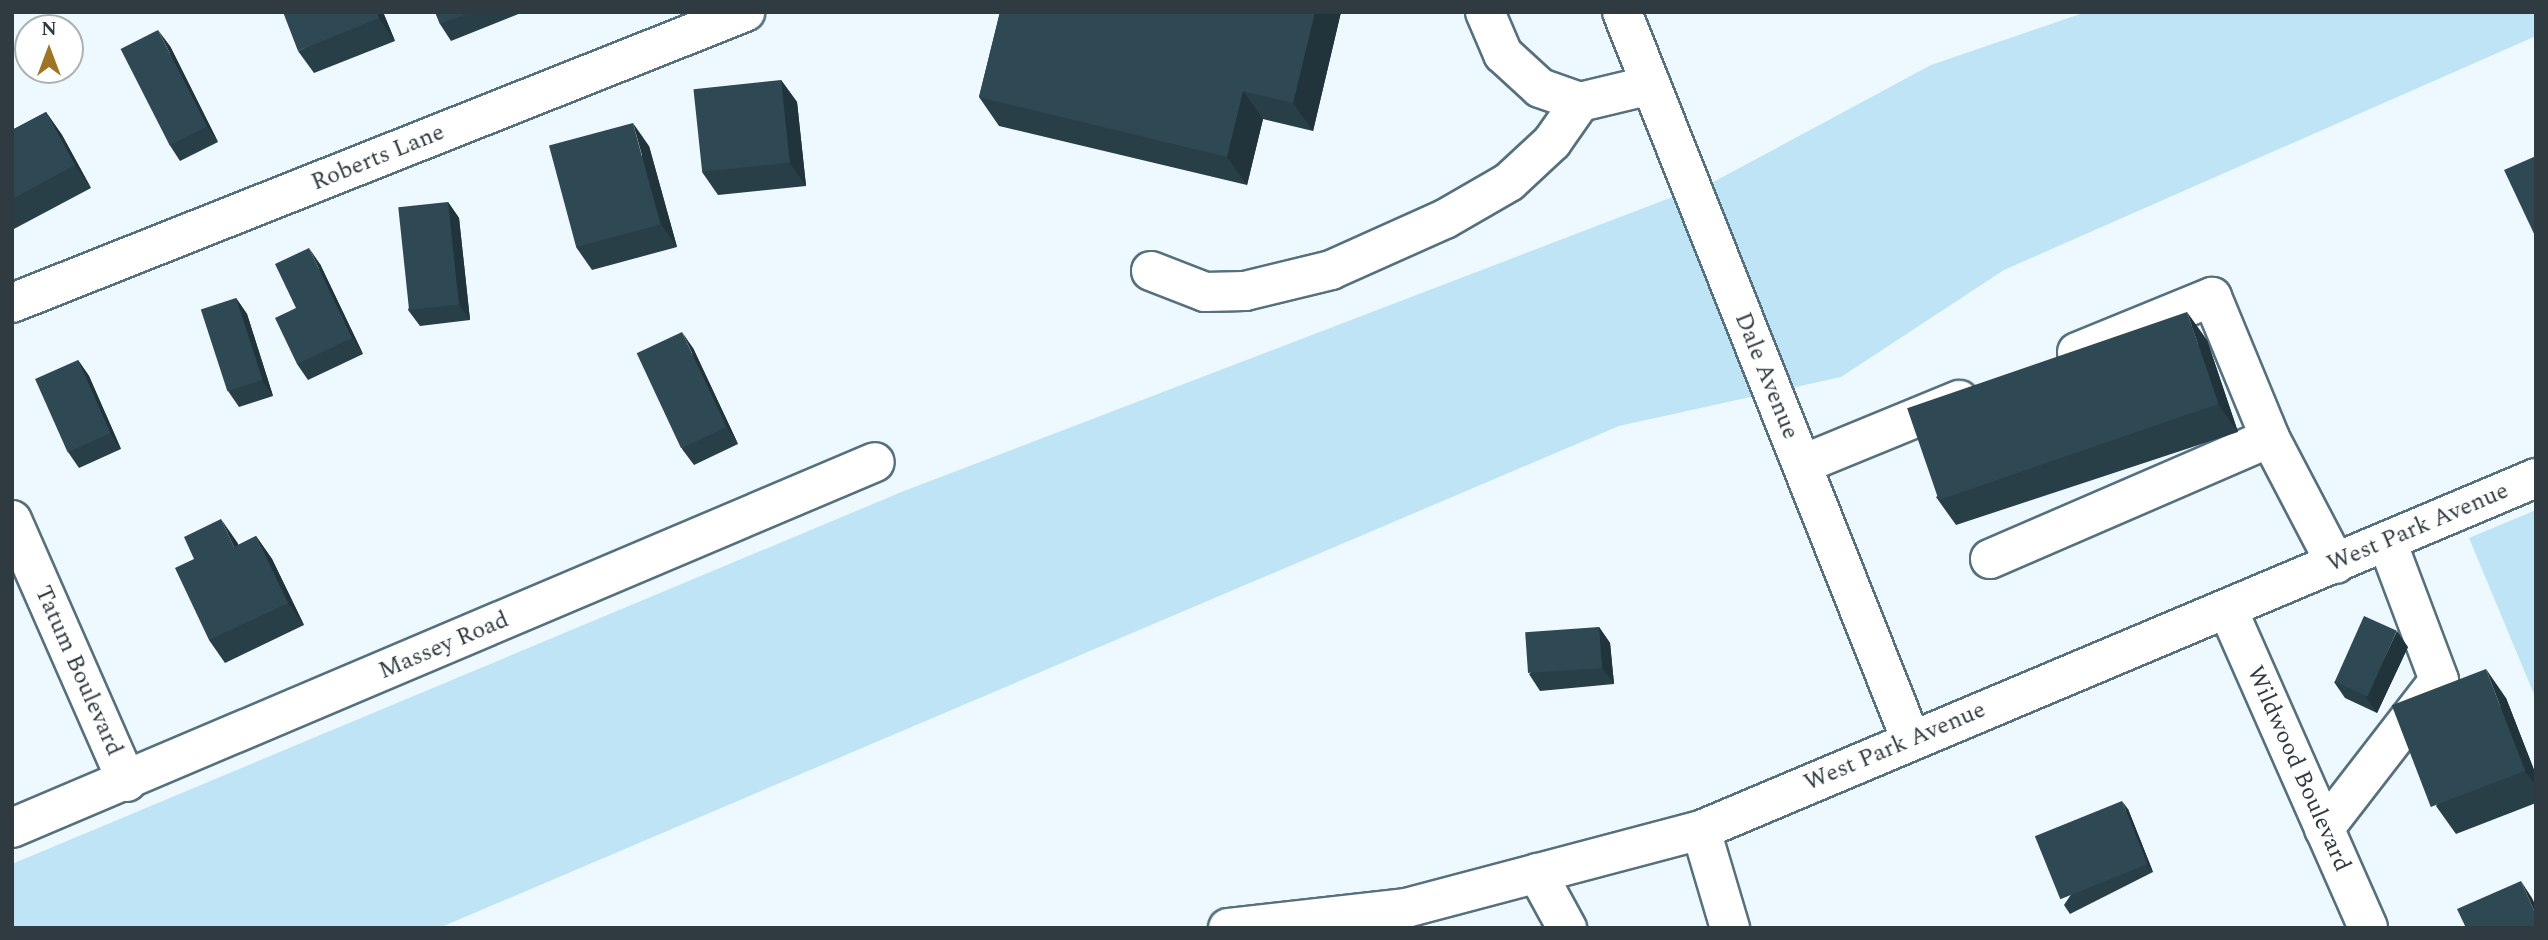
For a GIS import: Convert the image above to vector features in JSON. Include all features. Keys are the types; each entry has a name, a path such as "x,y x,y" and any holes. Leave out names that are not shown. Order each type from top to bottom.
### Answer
{"street":[{"name":"Roberts Lane","path":"12,303 744,12"},
{"path":"1485,12 1503,54 1540,88 1580,102 1651,85"},
{"name":"Dale Avenue","path":"1622,12 1911,740"},
{"path":"1150,271 1206,292 1245,291 1331,270 1445,219 1509,182 1552,142 1580,102"},
{"path":"2045,365 2212,297 2270,438 2336,564"},
{"path":"1802,464 1994,386"},
{"path":"1990,559 2270,438"},
{"name":"Massey Road","path":"12,828 127,782 875,462"},
{"name":"West Park Avenue","path":"1228,928 1410,918 1537,873 1701,830 2536,478"},
{"name":"Tatum Boulevard","path":"12,520 127,782"},
{"path":"2324,829 2439,680 2386,542"},
{"name":"Wildwood Boulevard","path":"2228,610 2368,928"},
{"path":"1701,830 1730,928"},
{"path":"1537,873 1567,928"}],"shaded area":[{"path":"2086,12 2536,12 2536,36 2004,270 1841,377 1619,426 439,928 12,928 12,864 904,491 1717,180 1931,65"},
{"path":"2536,510 2536,699 2469,538"}],"building":[{"path":"283,12 376,12 379,18 298,51"},
{"path":"435,12 471,12 440,24"},
{"path":"1000,12 1315,12 1293,103 1243,91 1227,157 979,97"},
{"path":"158,30 207,126 170,145 121,49"},
{"path":"781,80 790,163 702,172 693,89"},
{"path":"46,112 75,165 12,199 12,130"},
{"path":"633,123 660,224 576,247 549,146"},
{"path":"2536,156 2536,238 2504,170"},
{"path":"448,202 459,304 409,310 398,207"},
{"path":"309,248 352,338 297,364 275,318 296,308 275,264"},
{"path":"236,298 263,380 227,391 201,309"},
{"path":"2187,312 2219,404 1939,500 1907,408"},
{"path":"682,332 726,427 681,448 637,353"},
{"path":"78,360 111,433 68,452 35,379"},
{"path":"221,519 234,547 256,536 288,603 209,640 175,568 194,559 184,537"},
{"path":"2364,616 2397,631 2368,696 2335,682"},
{"path":"1599,627 1602,668 1528,673 1525,632"},
{"path":"2486,669 2525,771 2431,807 2392,705"},
{"path":"2122,801 2147,864 2060,899 2035,836"},
{"path":"2521,881 2536,915 2536,928 2466,928 2457,909"}]}
